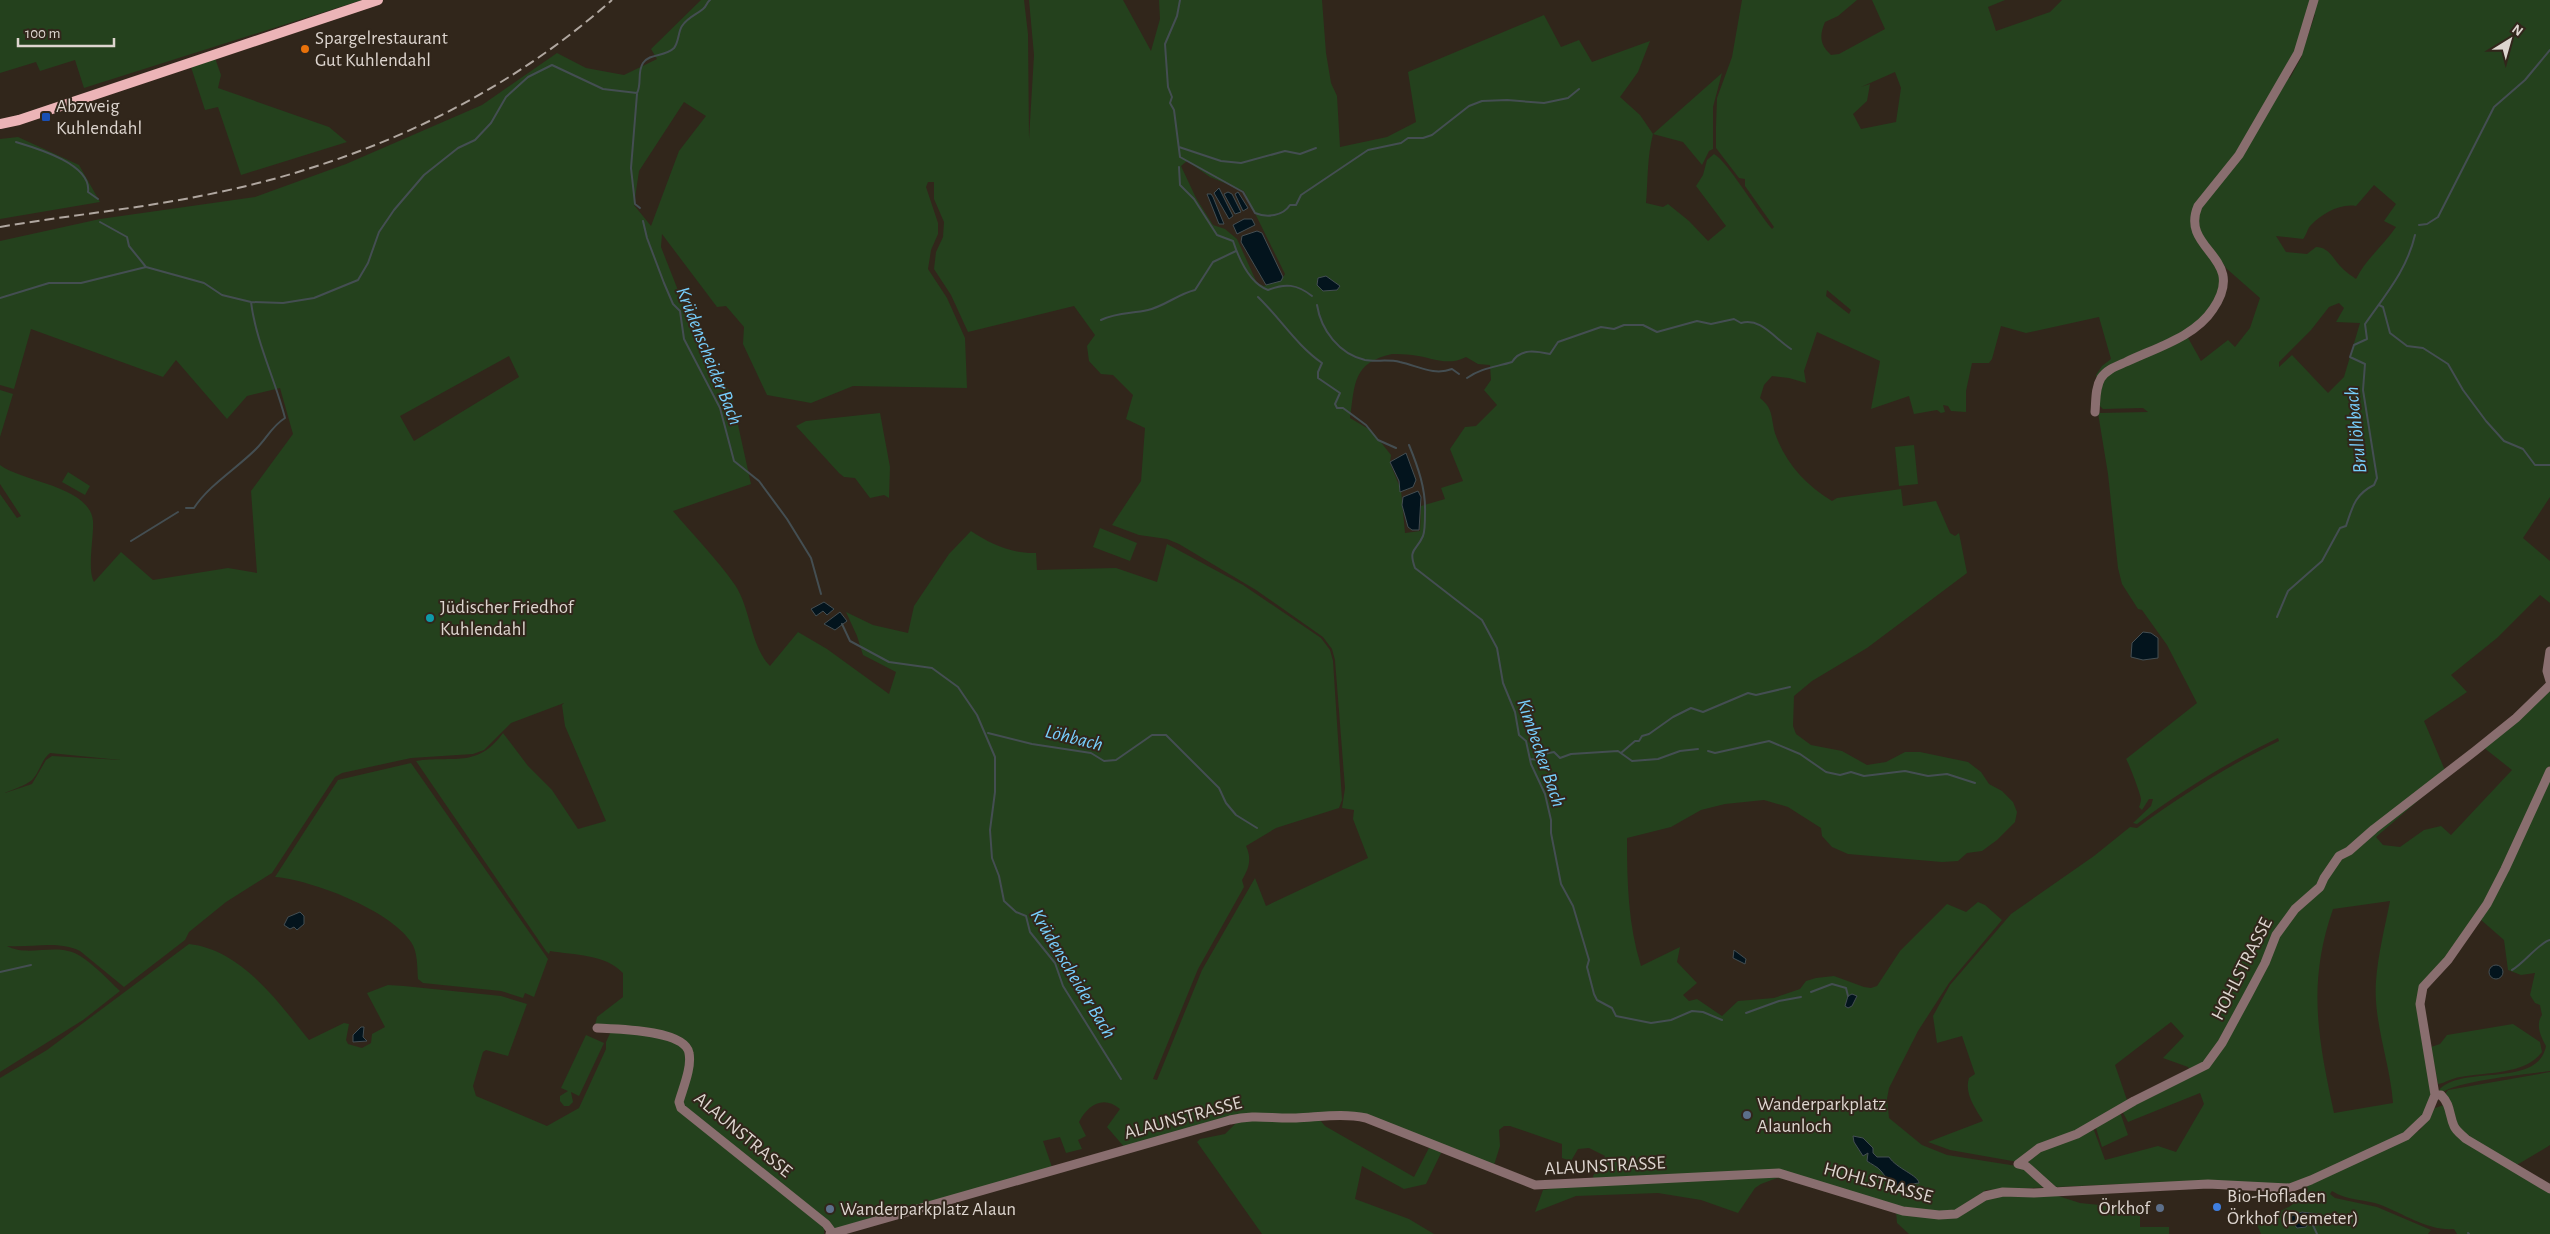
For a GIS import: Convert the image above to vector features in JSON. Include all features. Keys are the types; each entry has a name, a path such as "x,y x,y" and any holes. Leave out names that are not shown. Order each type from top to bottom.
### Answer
{"main road":[{"path":"0,124 19,120 378,0"}],"street":[{"path":"2095,412 2098,385 2108,370 2188,332 2207,317 2215,307 2222,292 2222,269 2193,228 2194,216 2198,206 2239,154 2298,53 2314,0"},
{"path":"2550,651 2546,671 2550,681"},
{"name":"HOHLSTRASSE","path":"2054,1191 2026,1166 2018,1164 2039,1148 2077,1134 2134,1101 2206,1065 2222,1043 2248,995 2265,963 2276,935 2295,909 2320,887 2339,856 2349,851 2374,829 2516,718 2550,685"},
{"path":"2550,770 2506,869 2487,904 2448,960 2423,987 2420,1004 2435,1095 2441,1095 2446,1100 2450,1108 2454,1128 2466,1139 2550,1189"},
{"name":"ALAUNSTRASSE","path":"597,1028 650,1033 682,1042 687,1048 689,1058 680,1102 681,1108 826,1224 831,1233 1248,1116 1287,1118 1354,1115 1366,1118 1535,1185 1779,1173"},
{"name":"HOHLSTRASSE","path":"1779,1173 1904,1211 1939,1216 1956,1214 1993,1193 2208,1184 2290,1188 2406,1136 2426,1117 2435,1095"}],"green space":[{"path":"0,0 362,0 84,88 75,60 40,71 36,62 0,73"},
{"path":"701,0 1024,0 1028,34 1029,139 1034,55 1029,0 1123,0 1151,51 1160,19 1159,0 1322,0 1326,53 1331,83 1337,96 1340,147 1387,137 1416,122 1408,72 1544,15 1561,47 1579,40 1592,62 1650,41 1638,72 1620,97 1640,115 1653,134 1646,203 1663,207 1668,204 1689,221 1708,241 1726,226 1696,186 1703,175 1707,160 1714,154 1735,177 1766,222 1772,229 1774,227 1745,186 1745,179 1739,178 1716,148 1717,98 1732,57 1742,0 1857,0 1838,16 1825,22 1821,36 1825,48 1831,55 1839,54 1885,29 1872,0 2005,0 1988,7 1996,31 2050,12 2062,0 2550,0 2550,497 2523,538 2550,561 2550,603 2540,595 2497,638 2451,675 2467,692 2424,721 2444,768 2449,774 2376,837 2383,845 2400,847 2424,830 2441,826 2451,835 2512,770 2483,747 2518,719 2550,688 2550,765 2535,801 2504,869 2484,906 2456,947 2429,975 2419,990 2419,1010 2433,1097 2424,1115 2405,1133 2407,1138 2420,1130 2435,1108 2444,1105 2450,1124 2464,1140 2550,1191 2550,1234 2457,1234 2454,1229 2426,1225 2381,1205 2344,1197 2332,1191 2330,1194 2335,1198 2377,1207 2431,1230 2428,1234 2261,1234 2256,1222 2275,1221 2277,1212 2294,1203 2300,1197 2305,1187 2392,1144 2390,1140 2291,1185 2194,1181 1986,1190 1959,1208 1957,1218 1990,1195 2052,1194 2080,1203 2140,1209 2140,1227 2169,1227 2169,1234 1909,1234 1897,1223 1896,1211 1806,1183 1777,1178 1755,1188 1738,1213 1701,1200 1658,1193 1576,1196 1535,1212 1543,1190 1594,1181 1593,1176 1605,1156 1589,1148 1578,1149 1571,1161 1562,1158 1562,1144 1510,1126 1504,1126 1499,1130 1500,1146 1494,1165 1367,1115 1247,1114 1125,1148 1107,1127 1120,1109 1114,1105 1102,1102 1091,1107 1079,1122 1086,1136 1078,1140 1082,1149 1066,1153 1060,1137 1043,1141 1052,1167 832,1230 824,1227 824,1234 0,1234 0,1078 47,1050 189,944 208,948 226,956 242,967 285,1010 309,1040 344,1023 349,1024 346,1040 348,1044 362,1048 371,1043 372,1034 385,1027 367,993 388,985 501,996 527,1004 508,1056 486,1050 483,1052 473,1086 476,1096 547,1126 579,1108 606,1049 606,1042 613,1027 595,1025 597,1017 623,997 623,973 616,967 598,959 550,951 549,954 546,951 416,761 474,756 484,752 503,733 528,766 552,790 578,829 606,821 565,726 562,705 564,703 511,723 484,750 473,754 411,758 342,773 335,777 272,873 226,902 189,932 185,940 124,987 80,951 53,945 7,946 29,951 61,950 75,953 120,991 83,1020 0,1072 0,494 17,518 21,516 0,484 0,465 10,471 68,492 89,509 93,521 91,569 94,582 121,552 153,580 228,568 257,573 251,491 293,434 280,388 247,396 227,419 176,360 163,377 31,329 14,389 0,385 0,241 100,219 255,197 346,164 482,105 557,53 586,68 624,75 657,59 651,49","holes":["2308,10 2315,15 2306,41 2299,40","2297,47 2302,56 2290,78 2282,74","1895,72 1901,88 1896,122 1861,129 1853,114 1867,101 1870,84 1861,87","684,102 706,116 679,151 651,226 634,205 639,171","1187,161 1210,177 1244,191 1285,274 1282,279 1264,286 1257,283 1237,239 1225,229 1213,225 1196,198 1181,166","928,182 934,182 934,199 944,222 943,237 936,252 934,269 951,295 968,332 1074,306 1095,335 1087,346 1089,361 1101,374 1113,375 1133,395 1126,419 1145,428 1141,481 1112,525 1139,535 1167,539 1179,544 1256,590 1323,637 1332,649 1335,660 1345,788 1342,808 1354,810 1353,819 1368,858 1266,906 1255,878 1202,970 1157,1080 1153,1079 1198,969 1244,887 1242,880 1248,867 1249,859 1246,846 1276,828 1339,808 1342,800 1333,661 1330,650 1321,638 1243,585 1167,544 1157,582 1116,568 1037,570 1036,553 1010,550 986,540 971,531 949,554 914,606 908,633 873,625 846,612 863,655 896,672 889,694 827,649 798,632 770,666 758,648 744,605 735,585 713,556 673,511 751,484 731,393 703,354 661,247 662,234 717,307 726,306 744,327 743,344 767,395 811,403 853,386 967,388 965,338 947,298 928,269 931,250 938,234 938,223 926,187","2374,185 2396,204 2384,221 2396,227 2356,279 2343,269 2325,249 2316,247 2307,254 2286,252 2276,236 2303,239 2315,221 2326,213 2344,206 2356,206","2199,232 2227,269 2260,298 2250,328 2235,347 2228,340 2201,361 2187,336 2110,372 2101,387 2099,395 2098,404 2103,409 2143,408 2148,412 2098,413 2108,474 2118,568 2122,584 2138,609 2142,610 2167,645 2197,703 2126,759 2140,796 2139,807 2142,810 2149,799 2153,799 2151,806 2133,823 2137,824 2223,767 2278,738 2279,741 2206,781 2137,828 2130,827 2094,856 2011,914 1950,985 1933,1016 1937,1043 1962,1036 1975,1074 1969,1078 1969,1095 1983,1121 1928,1142 1950,1150 2018,1162 2034,1149 2077,1132 2128,1103 2115,1065 2171,1022 2184,1036 2163,1058 2188,1067 2192,1074 2121,1109 2128,1122 2200,1093 2204,1104 2176,1152 2158,1146 2105,1160 2092,1125 2031,1156 2024,1162 2023,1167 1947,1155 1922,1145 1889,1118 1887,1099 1889,1088 1918,1031 1949,983 2002,920 1985,905 1978,902 1966,912 1947,904 1900,951 1877,986 1871,988 1864,987 1834,976 1816,978 1806,981 1800,989 1774,998 1738,1001 1722,1016 1697,999 1689,1001 1683,995 1697,983 1677,962 1680,947 1641,966 1633,934 1629,903 1627,838 1671,827 1701,810 1725,804 1764,800 1788,807 1821,828 1822,836 1832,847 1848,854 1942,862 1958,861 1967,853 1982,851 1997,840 2015,822 2017,812 2013,802 2002,791 1989,784 1981,772 1968,762 1920,752 1905,752 1886,762 1867,765 1842,751 1811,745 1796,734 1793,726 1794,696 1812,681 1867,648 1967,573 1959,533 1955,536 1950,533 1936,501 1903,506 1901,489 1837,498 1832,501 1806,481 1792,465 1780,446 1770,411 1765,402 1760,398 1764,385 1772,376 1806,383 1804,371 1817,332 1880,361 1871,409 1909,396 1914,414 1937,410 1941,413 1945,412 1943,405 1948,406 1951,411 1966,412 1966,391 1972,363 1989,363 1992,359 2001,326 2026,333 2099,317 2111,359 2102,366 2096,375 2097,378 2114,363 2184,332 2185,329 2201,321 2207,315 2216,297 2221,270 2194,233","1827,290 1851,310 1849,314 1826,296","2339,303 2344,308 2336,322 2360,323 2344,377 2328,393 2292,355 2279,367 2279,362 2311,330 2329,307","1392,354 1412,355 1439,361 1459,360 1466,357 1478,364 1490,365 1491,380 1484,390 1497,405 1476,426 1465,427 1450,449 1463,481 1441,488 1445,499 1421,506 1420,531 1405,533 1401,490 1390,463 1391,455 1372,431 1350,418 1355,384 1358,376 1370,363","509,356 519,377 414,441 400,416","50,753 119,760 52,756 46,760 32,784 5,793 32,780","2390,901 2378,961 2376,996 2379,1027 2389,1072 2393,1103 2334,1113 2323,1060 2318,1011 2320,962 2333,909"]},
{"path":"215,58 221,75 218,88 329,127 347,142 241,175 218,107 205,110 191,67"},
{"path":"1722,73 1713,107 1713,149 1709,151 1702,165 1683,142 1653,134"},
{"path":"18,137 79,165 100,202 0,219 0,139"},
{"path":"0,390 13,394 0,437"},
{"path":"880,413 890,467 889,498 884,495 870,498 855,478 844,477 839,473 796,426 806,421"},
{"path":"1914,445 1918,484 1899,486 1895,447"},
{"path":"68,472 90,486 85,495 62,482"},
{"path":"1100,528 1137,543 1130,561 1093,547"},
{"path":"411,763 548,959 534,997 525,993 523,998 501,991 423,983 418,979 416,955 411,942 401,930 386,919 368,908 329,890 291,879 275,877 338,780"},
{"path":"2550,775 2550,1071 2462,1085 2442,1093 2439,1090 2450,1082 2464,1078 2515,1072 2529,1067 2540,1059 2546,1046 2539,1027 2542,1015 2540,1005 2535,1003 2530,995 2535,973 2521,975 2508,970 2504,940 2480,919"},
{"path":"2513,1024 2540,1042 2542,1052 2535,1059 2515,1069 2457,1078 2438,1084 2431,1047 2440,1044 2447,1035"},
{"path":"586,1035 604,1043 579,1096 571,1092 573,1102 569,1106 564,1106 560,1101 560,1096 568,1091 561,1088"},
{"path":"2550,1072 2550,1145 2547,1147 2515,1166 2459,1130 2452,1104 2445,1094 2448,1090"},
{"path":"2120,1112 2128,1135 2102,1147 2095,1125"},
{"path":"1320,1120 1325,1126 1414,1177 1430,1146 1442,1151 1426,1184 1404,1189 1362,1166 1355,1199 1409,1219 1434,1234 1262,1234 1197,1142 1200,1139 1225,1134 1238,1121"}],"water":[{"path":"1219,188 1233,216 1229,219 1214,193"},
{"path":"1228,192 1232,194 1241,212 1235,214 1224,194"},
{"path":"1238,192 1248,208 1243,211 1235,194"},
{"path":"1207,194 1211,194 1213,197 1224,224 1219,224"},
{"path":"1244,219 1252,219 1255,225 1237,234 1233,225"},
{"path":"1257,231 1262,233 1283,277 1281,281 1266,285 1241,242 1242,236"},
{"path":"1326,276 1340,286 1337,290 1323,291 1317,285 1318,278"},
{"path":"1406,453 1416,480 1413,487 1400,492 1399,481 1390,462"},
{"path":"1418,491 1421,497 1419,530 1412,530 1408,527 1402,505 1403,497"},
{"path":"824,602 834,609 827,615 823,611 816,616 811,609"},
{"path":"840,612 847,621 835,630 824,624"},
{"path":"2143,632 2151,633 2158,638 2158,658 2143,660 2131,657 2132,643"},
{"path":"300,912 304,916 304,924 297,930 294,927 290,929 284,925 288,917"},
{"path":"1734,950 1746,959 1745,964 1733,958"},
{"path":"2493,965 2499,965 2503,972 2499,979 2493,979 2489,975 2489,969"},
{"path":"1852,994 1857,996 1852,1006 1848,1008 1845,1006 1848,996"},
{"path":"361,1027 364,1027 363,1037 367,1041 353,1042 353,1035"},
{"path":"1853,1136 1863,1138 1873,1148 1873,1153 1877,1157 1889,1157 1915,1177 1919,1183 1912,1184 1908,1189 1892,1183 1880,1170 1867,1161 1868,1153 1863,1156 1854,1142"},
{"path":"2302,1212 2317,1214 2315,1221 2308,1223 2306,1227 2297,1228 2289,1217"}],"waterway":[{"path":"0,298 49,283 81,283 146,267 204,283 222,295 251,302 283,303 314,298 358,280 368,263 379,232 394,210 424,175 458,148 475,140 491,123 506,97 528,77 552,65 603,89 637,93 640,70 643,63 674,48 684,23 704,8 710,0"},
{"path":"1180,0 1177,16 1165,44 1168,87 1172,97 1170,103 1174,110 1180,157 1243,192 1255,213 1260,215 1270,216 1279,214 1290,205 1296,205 1301,195 1368,150 1401,143 1408,138 1423,138 1432,135 1469,106 1482,101 1507,100 1544,103 1568,98 1579,89"},
{"name":"Brullöhbach","path":"2419,225 2427,224 2438,217 2494,107 2525,80 2550,50"},
{"name":"Krüdenscheider Bach","path":"637,94 631,168 635,204 640,208"},
{"path":"16,142 49,153 72,165 87,182 88,192 98,199"},
{"path":"1179,147 1221,161 1241,163 1285,151 1300,154 1316,148"},
{"name":"Kimbecker Bach","path":"1179,167 1180,185 1194,199 1217,235 1233,241 1242,263 1255,282 1268,290 1280,286 1296,287 1312,296"},
{"name":"Krüdenscheider Bach","path":"643,221 647,238 664,283 673,304 680,311 684,339 720,408 734,461 759,481 787,519 811,558 821,594"},
{"path":"100,222 127,237 129,246 146,267"},
{"name":"Brullöhbach","path":"2277,617 2288,591 2322,561 2340,528 2346,526 2352,507 2358,497 2374,485 2377,478 2363,390 2365,364 2350,357 2354,345 2367,339 2365,324 2401,271 2407,260 2415,235"},
{"path":"1101,320 1119,314 1154,308 1195,290 1213,262 1236,251"},
{"name":"Kimbecker Bach","path":"1258,297 1297,340 1322,363 1318,372 1318,378 1340,393 1335,404 1337,408 1343,408 1366,425 1378,440 1396,448"},
{"path":"186,508 194,508 215,484 256,449 273,428 285,418 261,346 251,302"},
{"path":"1317,305 1327,332 1339,347 1356,357 1369,361 1396,361 1432,371 1452,369 1459,374"},
{"path":"2379,305 2383,307 2390,333 2407,346 2423,348 2448,364 2463,390 2504,441 2523,449 2535,465 2550,465"},
{"path":"1467,378 1483,370 1512,362 1520,354 1529,352 1550,354 1558,342 1601,327 1614,329 1624,325 1643,325 1657,332 1697,321 1711,324 1734,319 1741,323 1755,323 1761,326 1791,349"},
{"name":"Kimbecker Bach","path":"1409,445 1421,478 1425,504 1424,534 1412,557 1415,568 1482,620 1497,648 1503,683 1515,712 1519,735 1526,741 1531,764 1545,794 1561,884 1573,906 1589,960 1587,967 1597,1000 1612,1008 1616,1016 1651,1023 1671,1020 1692,1011 1703,1012 1722,1020"},
{"path":"131,541 178,512"},
{"name":"Krüdenscheider Bach","path":"842,624 850,641 889,662 932,668 958,687 977,715 995,757 995,792 990,830 992,858 999,876 1004,901 1016,912 1026,916 1030,932 1055,963 1063,986 1121,1079"},
{"path":"1621,753 1635,741 1639,741 1642,736 1649,734 1673,717 1691,708 1703,712 1748,693 1756,695 1790,687"},
{"name":"Löhbach","path":"988,733 1032,744 1091,753 1104,761 1116,760 1152,735 1166,735 1219,788 1226,803 1236,815 1257,828"},
{"path":"1708,751 1715,753 1769,741 1800,754 1826,772 1840,775 1851,772 1864,776 1905,771 1928,776 1947,774 1975,783"},
{"path":"1530,759 1539,760 1544,754 1554,752 1560,758 1571,754 1618,751 1632,761 1658,759 1680,751 1698,749"},
{"path":"2512,970 2542,944 2550,940"},
{"path":"0,972 31,965"},
{"path":"1811,992 1832,984 1846,988 1848,996"},
{"path":"1746,1013 1779,1001 1801,997"},
{"path":"2311,1221 2317,1234"}],"railway":[{"path":"0,227 143,206 248,186 305,170 361,151 415,128 467,102 518,72 566,38 612,0"}],"place":[{"name":"Spargelrestaurant Gut Kuhlendahl","path":"305,49"},
{"name":"Abzweig Kuhlendahl","path":"46,117"},
{"name":"Jüdischer Friedhof Kuhlendahl","path":"430,618"},
{"name":"Wanderparkplatz Alaunloch","path":"1747,1115"},
{"name":"Bio-Hofladen Örkhof (Demeter)","path":"2217,1207"},
{"name":"Örkhof","path":"2160,1208"},
{"name":"Wanderparkplatz Alaun","path":"830,1209"}]}
